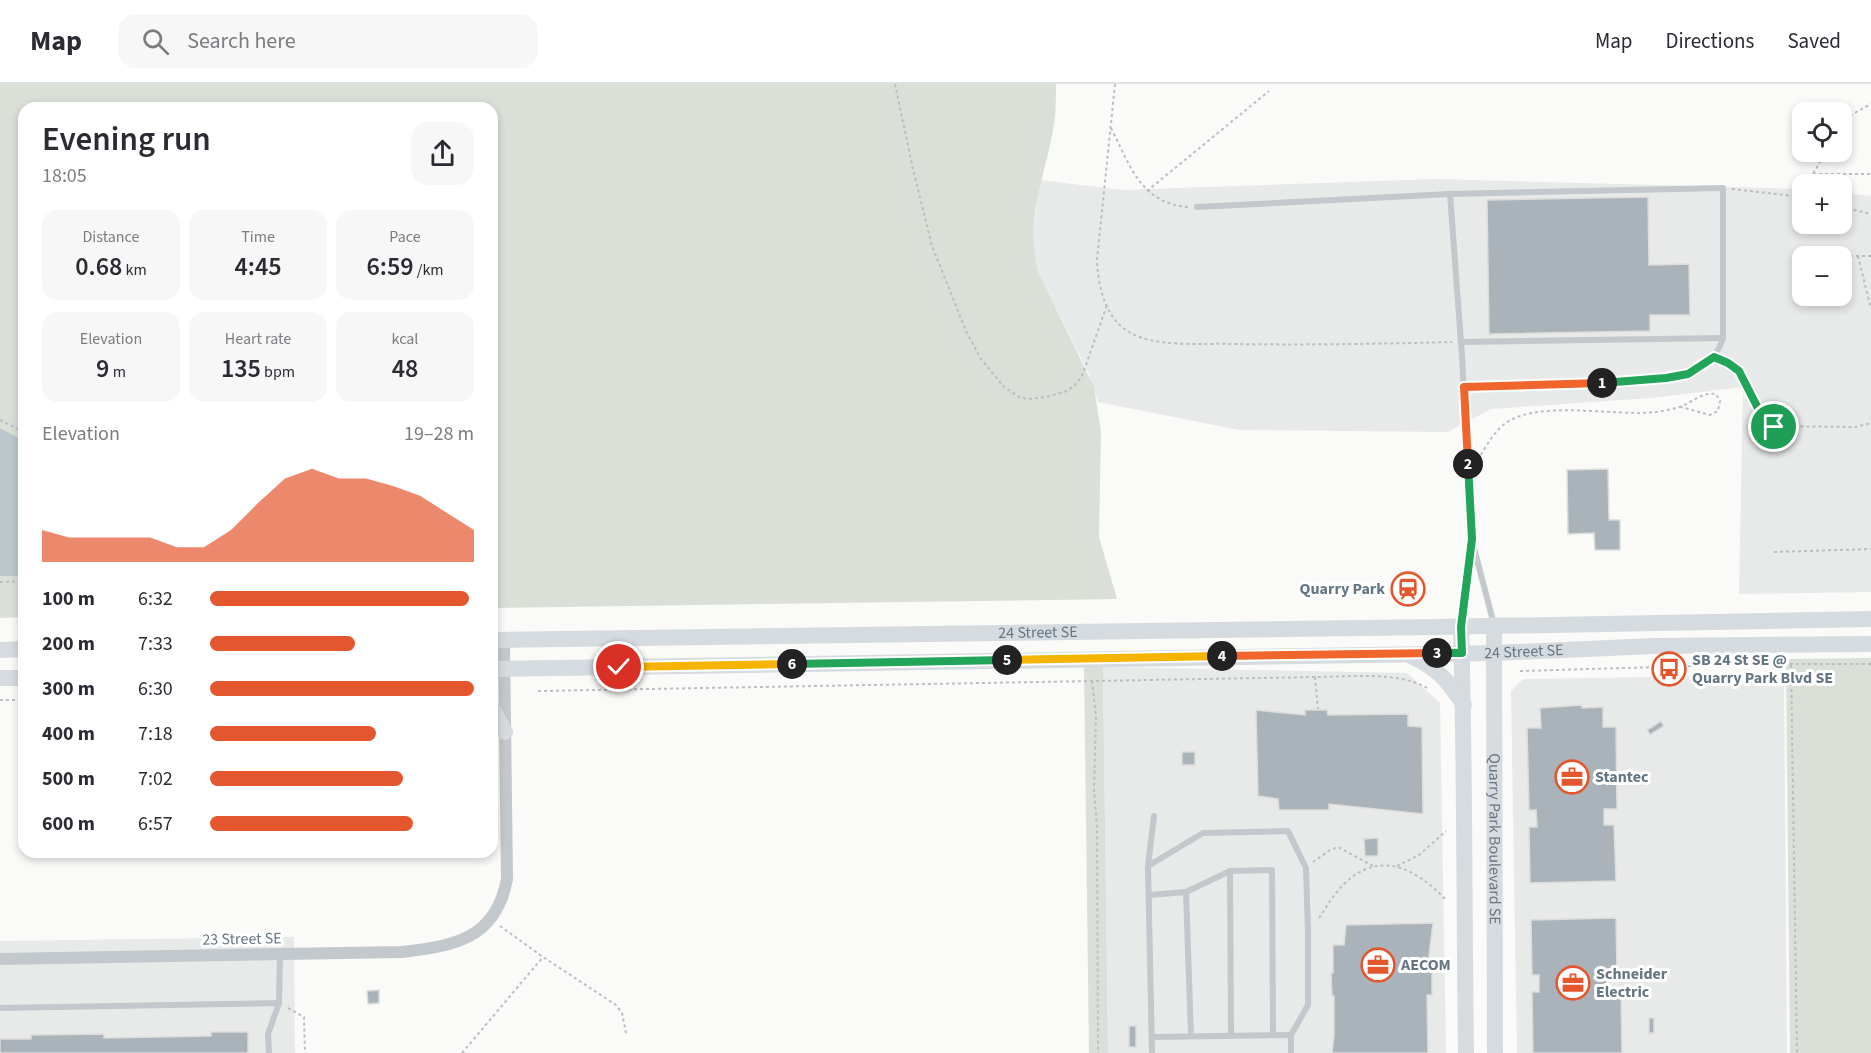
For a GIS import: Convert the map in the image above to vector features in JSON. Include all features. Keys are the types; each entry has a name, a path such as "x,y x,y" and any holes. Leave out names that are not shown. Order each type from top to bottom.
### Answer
{"main road":[{"name":"24 Street SE","path":"498,640 1871,619"},
{"name":"Quarry Park Boulevard SE","path":"1494,625 1495,1053"},
{"name":"Quarry Park Boulevard SE","path":"1461,627 1464,705 1466,1053"},
{"name":"24 Street SE","path":"498,669 1494,653 1654,646 1871,644"},
{"path":"0,650 18,649"},
{"path":"1405,654 1432,665 1464,705"},
{"path":"0,678 18,678"},
{"path":"498,720 504,732"}],"street":[{"name":"23 Street SE","path":"0,959 402,952 457,943 480,930 491,919 504,897 507,879 504,732 498,669 498,640"}],"lane":[{"path":"1197,207 1450,194 1723,188 1724,338 1714,357 1688,374 1666,378 1596,383 1464,387"},
{"path":"1450,194 1472,539 1461,627"},
{"path":"1461,342 1724,338"},
{"path":"1472,539 1494,625"},
{"path":"1152,1053 1148,866 1154,816"},
{"path":"1148,866 1203,833 1288,831 1306,868 1308,932 1308,1005 1291,1035 1291,1053"},
{"path":"1149,895 1186,892 1230,871 1272,870 1273,1035"},
{"path":"1230,871 1231,1036"},
{"path":"1186,892 1191,1036"},
{"path":"269,1053 268,1034 279,1003 280,955"},
{"path":"0,1008 279,1003"},
{"path":"1152,1037 1291,1035"}],"path":[{"path":"895,84 932,246 966,331 981,359 1004,387 1019,398 1036,399 1067,391 1075,385 1082,375 1107,305"},
{"path":"1114,84 1097,260 1098,277 1107,305 1120,326 1136,337 1153,341 1322,345 1461,342"},
{"path":"1147,191 1269,91"},
{"path":"1852,114 1871,104"},
{"path":"1111,128 1132,170 1147,191 1156,198 1175,205 1197,207"},
{"path":"1813,174 1820,162"},
{"path":"1852,174 1871,174"},
{"path":"1723,188 1792,196"},
{"path":"1852,209 1871,214"},
{"path":"1852,255 1871,256"},
{"path":"1857,255 1871,309"},
{"path":"1714,357 1739,371 1763,419 1770,426 1855,427 1871,423"},
{"path":"1468,474 1495,433 1510,420 1526,414 1573,411 1644,413 1681,407 1708,393 1716,394 1720,401 1718,411 1710,415 1681,407"},
{"path":"0,420 18,429"},
{"path":"1774,552 1871,549"},
{"path":"0,582 18,581"},
{"path":"1520,671 1871,664"},
{"path":"1791,665 1797,1053"},
{"path":"1316,677 1318,710"},
{"path":"538,691 1316,677 1391,677 1409,680 1427,688"},
{"path":"1092,681 1096,716 1094,790 1098,1053"},
{"path":"0,700 18,700"},
{"path":"1397,866 1419,855 1446,831"},
{"path":"1306,868 1338,847 1374,866 1397,866 1418,874 1447,901"},
{"path":"1308,932 1345,884 1374,866"},
{"path":"491,919 543,957 616,1005 622,1013 626,1033"},
{"path":"462,1053 543,957"},
{"path":"279,1003 304,1017 305,1053"}],"shaded area":[{"path":"0,84 1056,84 1054,124 1037,200 1035,252 1038,271 1094,387 1101,432 1099,537 1117,599 498,608 498,102 18,102 18,617 0,618"},
{"path":"1437,179 1792,189 1792,234 1852,234 1852,194 1871,196 1871,592 1739,594 1743,387 1651,398 1491,409 1448,432 1239,430 1098,402 1089,374 1038,271 1033,232 1040,180 1122,190"},
{"path":"0,428 18,438 18,576 0,576"},
{"path":"1871,658 1871,1053 1790,1053 1786,659"},
{"path":"1084,667 1103,667 1108,1053 1089,1053"},
{"path":"1103,667 1407,673 1440,703 1446,1053 1108,1053"},
{"path":"1784,675 1787,1053 1517,1053 1511,691 1523,679"},
{"path":"294,937 295,1053 0,1053 0,941"}],"building":[{"path":"1648,197 1649,265 1689,264 1690,315 1650,315 1650,331 1489,334 1487,200"},
{"path":"1608,469 1609,520 1620,520 1620,550 1595,550 1594,533 1568,534 1567,470"},
{"name":"Stantec","path":"1582,705 1582,708 1603,707 1603,727 1616,727 1617,809 1604,809 1604,825 1614,825 1616,881 1530,883 1529,827 1537,827 1536,810 1529,810 1527,728 1541,728 1540,708"},
{"path":"1256,710 1305,715 1305,710 1327,710 1328,715 1408,714 1408,726 1422,727 1423,814 1329,804 1329,810 1279,810 1278,799 1258,796"},
{"path":"1661,721 1664,726 1650,735 1647,730"},
{"path":"1182,752 1195,752 1195,765 1182,765"},
{"path":"1378,838 1378,856 1365,856 1364,839"},
{"name":"Schneider Electric","path":"1616,918 1617,974 1606,974 1607,991 1621,990 1622,1053 1533,1053 1532,992 1539,992 1539,975 1532,975 1531,920"},
{"path":"1433,923 1427,972 1432,972 1432,995 1427,995 1428,1053 1332,1053 1334,1035 1334,996 1332,996 1331,973 1333,973 1333,945 1344,945 1346,925"},
{"path":"379,990 379,1003 368,1004 367,991"},
{"path":"1649,1018 1654,1018 1654,1033 1649,1033"},
{"path":"1129,1026 1136,1026 1136,1047 1129,1047"},
{"path":"211,1032 248,1032 248,1053 0,1053 0,1039 31,1039 31,1035 104,1034 104,1038 211,1036"}],"place":[{"name":"Quarry Park","path":"1408,589"},
{"name":"SB 24 St SE @ Quarry Park Blvd SE","path":"1669,669"},
{"name":"Stantec","path":"1572,777"},
{"name":"AECOM","path":"1378,965"},
{"name":"Schneider Electric","path":"1573,983"}],"route":[{"path":"619,667 1462,653 1461,627 1472,539 1464,387 1596,383 1666,378 1688,374 1714,357 1739,371 1764,420 1774,427"}]}
